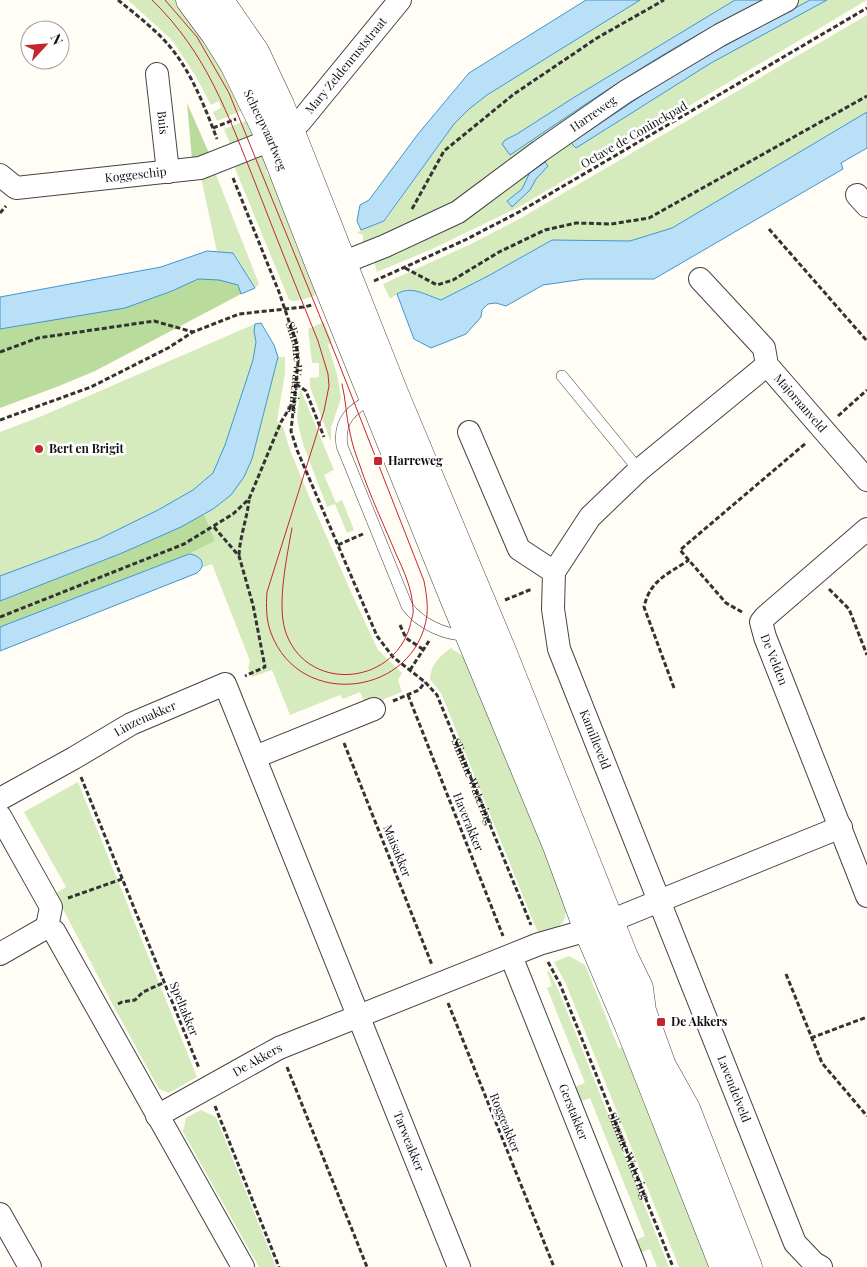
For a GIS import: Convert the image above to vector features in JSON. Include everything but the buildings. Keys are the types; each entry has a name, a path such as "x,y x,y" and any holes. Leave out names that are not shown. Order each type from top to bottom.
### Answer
{"street":[{"name":"Scheepvaartweg","path":"190,0 216,34 280,135 333,267"},
{"name":"Scheepvaartweg","path":"219,0 255,52 280,105 280,135"},
{"name":"Mary Zeldenruststraat","path":"280,135 300,122 400,0"},
{"name":"Harreweg","path":"333,267 394,242 458,212 540,151 625,92 720,35 787,0"},
{"name":"Buis","path":"157,74 168,172"},
{"name":"Koggeschip","path":"0,175 16,188 200,168 280,135"},
{"path":"333,267 384,395 469,635 557,846 599,925 639,988 645,1020 662,1066 686,1109 748,1267"},
{"name":"Majoraanveld","path":"700,279 764,348 767,365 867,480"},
{"path":"469,432 519,549 554,572 590,516 639,470 767,365"},
{"path":"384,395 505,660 599,925 629,1026 724,1267"},
{"name":"De Velden","path":"867,529 761,622 765,637 867,896"},
{"name":"Kamilleveld","path":"554,572 553,609 559,649 659,901"},
{"path":"225,684 359,1016"},
{"name":"Linzenakker","path":"0,799 131,724 225,684"},
{"path":"255,757 374,709"},
{"path":"0,816 54,931 243,1267"},
{"path":"599,925 840,827"},
{"name":"Lavendelveld","path":"659,901 795,1243 814,1263 821,1267"},
{"path":"0,954 49,917"},
{"name":"De Akkers","path":"157,1116 279,1048 539,944 599,925"},
{"name":"Gerstakker","path":"511,956 635,1267"},
{"name":"Tarweakker","path":"359,1016 459,1267"},
{"path":"0,1214 30,1267"}],"lane":[{"path":"562,376 639,470"},
{"path":"384,395 356,406 343,425 340,435 342,446 410,610 425,623 439,630 459,635 469,635"}],"path":[{"path":"0,420 91,387 168,348 193,332 239,314 284,310 279,292 193,81 165,41 148,24 118,0"},
{"path":"394,242 444,151 514,94 597,38 664,0"},
{"name":"Octave de Coninckpad","path":"867,8 519,212 465,240 405,267 438,284 453,280 499,252 545,230 576,223 611,224 649,218 867,96"},
{"path":"769,229 867,341"},
{"name":"Slimme Watering","path":"284,310 296,342 298,362 291,431 297,450 377,636 392,657 426,682 437,695 539,944 560,984 673,1267"},
{"path":"0,352 38,338 154,322 193,332"},
{"path":"761,622 726,603 680,550 867,390"},
{"path":"225,684 265,667 253,605 239,556 240,538 247,515 249,499 281,422 293,402"},
{"path":"0,617 184,544 233,514 249,499"},
{"path":"214,527 239,556"},
{"path":"674,688 644,607 647,593 658,580 689,560"},
{"path":"815,574 849,608 867,655"},
{"path":"374,709 419,690 426,682"},
{"name":"Haverakker","path":"408,695 511,956"},
{"name":"Maisakker","path":"336,724 440,985"},
{"name":"Speltakker","path":"74,758 279,1267"},
{"path":"49,917 58,901 122,879"},
{"path":"786,974 822,1063 867,1116"},
{"name":"Roggeakker","path":"440,985 554,1267"},
{"path":"811,1038 867,1017"},
{"path":"279,1048 366,1267"}],"green space":[{"path":"128,0 182,0 250,107 217,121 213,112 221,108 219,101 211,105 195,75 172,40"},
{"path":"640,0 735,0 505,140 510,154 603,92 667,53 732,16 765,0 450,207 374,240 363,242 363,235 357,233 385,221 454,124 469,109 487,95"},
{"path":"799,0 810,0 700,59 591,139 711,63 827,0 867,0 519,207 432,249 377,272 374,261 602,115"},
{"path":"867,15 867,112 672,228 630,241 551,240 441,300 415,291 404,292 390,299 383,284 471,244 521,218"},
{"path":"187,103 209,153 192,159"},
{"path":"254,118 253,131 250,138 231,146 224,129"},
{"path":"258,156 263,156 273,166 266,170 268,176 276,173 302,240 295,243 299,252 306,249 323,292 302,300 289,300 234,166"},
{"path":"215,172 259,284 255,288 234,253 217,252 201,177"},
{"path":"198,279 219,280 238,285 241,294 95,371 0,408 0,329 125,308 172,291"},
{"path":"324,322 332,342 328,345 337,374 341,398 331,428 331,442 310,387 310,378 319,377 319,363 312,363 308,329"},
{"path":"255,324 256,342 253,360 225,445 213,473 193,490 158,510 99,539 0,576 0,432 42,416"},
{"path":"278,357 285,357 285,373 277,421 283,427 290,450 311,501 378,650 402,673 398,680 402,692 366,706 360,692 343,699 340,695 290,715 272,670 252,677 248,668 250,661 212,564 201,568 203,563 192,554 189,554 215,541 204,514 213,509 266,405"},
{"path":"300,388 334,470 324,475 336,503 342,500 354,530 347,533 335,504 327,507 303,444 297,418"},
{"path":"204,514 215,541 189,554 0,627 0,601 122,553"},
{"path":"451,648 467,659 478,674 566,909 564,920 558,927 538,933 441,693 430,679 436,661"},
{"path":"78,782 197,1077 169,1093 159,1089 63,909 53,895 66,887 24,812"},
{"path":"569,956 585,965 619,1049 629,1044 717,1267 679,1267 566,984 554,962"},
{"path":"549,971 558,989 669,1267 657,1267 650,1249 637,1254 632,1242 645,1236 590,1098 577,1103 571,1088 585,1083 547,988 552,986 547,972"},
{"path":"201,1110 216,1117 276,1267 259,1267 183,1132 186,1118"}],"water":[{"path":"586,0 640,0 487,95 469,109 454,124 384,221 361,230 357,221 360,205 369,200 418,134 469,73"},
{"path":"735,0 765,0 732,16 667,53 603,92 510,155 502,144 505,140"},
{"path":"810,0 827,0 711,63 576,148 571,143 665,80 700,59"},
{"path":"867,112 867,148 841,163 843,169 654,279 585,279 543,285 506,306 496,303 488,304 482,310 481,317 466,334 431,348 414,339 397,294 402,291 413,291 441,300 552,240 630,241 672,228"},
{"path":"545,162 548,166 536,179 530,190 512,207 507,201 522,189 530,172"},
{"path":"207,251 233,253 255,288 241,294 238,285 219,280 198,279 172,291 125,308 0,329 0,297 161,267"},
{"path":"261,323 274,345 278,357 252,459 244,477 231,495 213,509 181,527 122,553 0,601 0,576 99,539 158,510 193,490 213,473 225,445 253,360 256,342 255,324"},
{"path":"189,554 201,560 202,566 197,573 0,651 0,627"}],"tram line":[{"path":"152,0 188,41 214,86 246,159 318,341 328,374 329,386 324,411 267,592 267,613 271,633 286,658 306,674 330,683 356,684 380,677 402,663 418,642 427,615 424,581 336,356 229,93 197,37 165,0"},
{"path":"292,528 282,593 282,607 285,630 295,650 310,664 328,672 348,674 368,671 386,662 400,647 410,626 413,612 412,601 405,574 354,449 342,384"}],"place":[{"name":"Bert en Brigit","path":"39,449"},
{"name":"Harreweg","path":"378,461"},
{"name":"De Akkers","path":"661,1022"}]}
